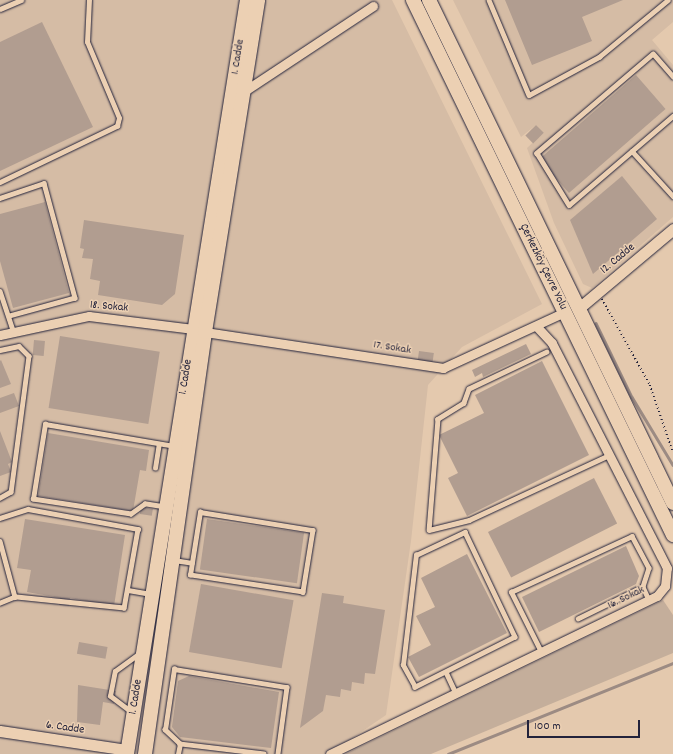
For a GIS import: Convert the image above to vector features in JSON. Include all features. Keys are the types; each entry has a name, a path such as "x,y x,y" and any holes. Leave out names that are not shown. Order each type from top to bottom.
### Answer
{"main road":[{"name":"1. Cadde","path":"145,754 173,560 199,330 247,0"},
{"name":"1. Cadde","path":"127,752 175,446 199,330 243,92 258,0"},
{"name":"Çerkezköy Çevre Yolu","path":"413,0 673,535"},
{"path":"429,0 673,503"}],"street":[{"path":"243,92 373,6"},
{"name":"12. Cadde","path":"579,308 673,229"},
{"name":"17. Sokak","path":"199,330 443,368 537,327 565,312"},
{"name":"18. Sokak","path":"0,335 13,330 89,316 199,330"},
{"name":"16. Sokak","path":"330,754 650,600 665,586 667,568 552,343 537,327"},
{"name":"6. Cadde","path":"0,731 127,752"}],"lane":[{"path":"0,9 21,0"},
{"path":"0,182 117,126 119,118 87,42 89,0"},
{"path":"489,0 529,95 600,57 668,0"},
{"path":"673,77 653,54 537,153 569,205 673,116"},
{"path":"632,151 673,196"},
{"path":"0,198 44,183 75,298 9,316"},
{"path":"0,292 13,330"},
{"path":"0,350 19,346 29,356 11,492 0,498"},
{"path":"546,352 469,389 464,403 438,419 429,530 469,520 609,455"},
{"path":"165,507 144,504 131,514 33,499 45,424 175,446"},
{"path":"155,468 159,444"},
{"path":"0,518 28,509 138,529 124,608 15,597 0,603"},
{"path":"200,512 313,530 303,592 190,575 192,563 200,512"},
{"path":"465,532 515,637 446,672 416,687 403,665 416,555 465,532"},
{"path":"541,652 511,592 632,536 649,568 643,587 650,600"},
{"path":"0,541 15,597"},
{"path":"173,560 192,563"},
{"path":"578,618 643,587"},
{"path":"128,590 152,594"},
{"path":"134,714 110,696 115,670 144,651"},
{"path":"263,754 180,744 165,730 174,669 287,687 278,754"},
{"path":"446,672 456,693"},
{"path":"178,754 180,744"}],"path":[{"path":"598,293 650,385 673,452"}],"shaded area":[{"path":"0,0 392,0 542,304 462,347 428,385 411,541 386,715 329,754 0,754"},
{"path":"453,0 673,0 673,22 652,40 673,65 673,217 592,288 583,284 554,223 527,148 543,133 536,125 521,137"},
{"path":"663,600 673,615 673,653 431,754 345,754"}],"building":[{"path":"505,0 623,0 582,17 592,41 532,65"},
{"path":"42,22 93,127 0,171 0,42"},
{"path":"636,75 666,109 569,193 539,159"},
{"path":"536,125 544,133 533,143 525,136"},
{"path":"622,176 657,219 593,274 570,220"},
{"path":"45,202 69,293 13,308 0,261 0,214"},
{"path":"84,220 184,235 175,294 162,305 98,295 100,281 90,279 93,259 82,258 84,249 80,248"},
{"path":"60,336 160,352 148,424 49,408"},
{"path":"34,340 45,341 44,356 33,355"},
{"path":"526,344 531,354 483,377 482,373 475,377 472,370"},
{"path":"419,351 434,353 433,362 418,360"},
{"path":"1,360 11,384 0,388 0,361"},
{"path":"542,361 589,455 467,516 448,478 458,473 439,435 484,413 475,395"},
{"path":"14,393 19,406 0,413 0,398"},
{"path":"0,431 12,462 8,464 11,472 0,476"},
{"path":"48,433 149,450 146,471 140,470 133,511 38,496"},
{"path":"594,478 617,523 511,577 488,532"},
{"path":"141,507 153,509 152,516 140,514"},
{"path":"25,519 125,535 114,606 70,598 69,606 59,605 60,598 27,592 31,570 17,568"},
{"path":"207,519 304,533 297,583 200,570"},
{"path":"626,546 639,576 636,584 539,632 522,597"},
{"path":"467,554 507,633 419,677 408,657 431,645 416,616 435,607 421,578"},
{"path":"201,584 294,600 282,668 189,652"},
{"path":"322,593 344,596 343,603 385,610 375,674 365,673 364,684 352,682 351,691 341,689 340,697 326,695 323,711 300,728"},
{"path":"79,642 108,647 105,659 77,654"},
{"path":"189,676 279,692 271,748 180,737 172,727 178,681"},
{"path":"78,685 116,691 114,704 103,702 100,725 77,722"}],"waterway":[{"path":"596,323 632,397 673,465"},
{"path":"448,754 673,663"}]}
